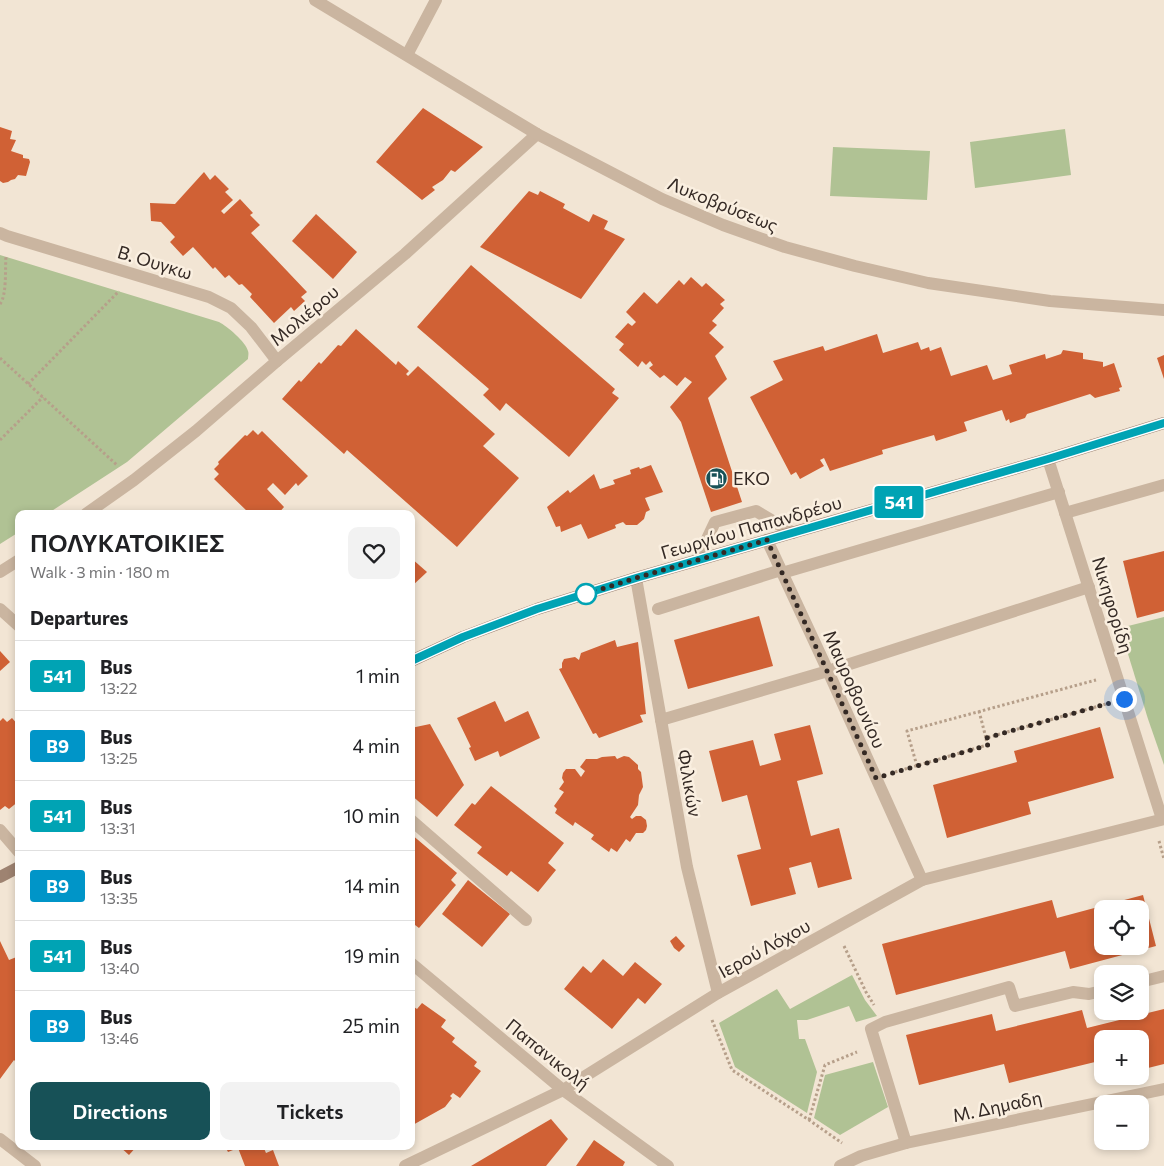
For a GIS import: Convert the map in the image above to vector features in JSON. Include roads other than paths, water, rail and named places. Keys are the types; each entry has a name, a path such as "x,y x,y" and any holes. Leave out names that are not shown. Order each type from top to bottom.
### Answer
{"main road":[{"name":"Γεωργίου Παπανδρέου","path":"415,659 463,637 537,609 697,560 1164,424"},
{"path":"0,877 15,869"}],"street":[{"name":"Λυκοβρύσεως","path":"316,0 538,134 662,199 723,225 785,247 928,283 1050,301 1164,310"},
{"path":"407,55 436,0"},
{"name":"Μολιέρου","path":"92,510 134,480 196,431 276,361 405,254 538,134"},
{"name":"Β. Ουγκω","path":"3,234 209,297 231,308 251,327 276,361"},
{"name":"Νικηφορίδη","path":"1048,459 1163,819"},
{"path":"1065,513 1164,485"},
{"path":"658,609 1059,492"},
{"path":"697,560 716,522 756,511 793,533"},
{"name":"Μαυροβουνίου","path":"767,540 922,880"},
{"path":"0,572 15,563"},
{"name":"Φιλικών","path":"636,578 687,867 718,993"},
{"path":"661,720 828,671 1089,588"},
{"path":"0,609 15,622"},
{"name":"Ιερού Λόχου","path":"405,1166 563,1090 718,993 922,880 1163,819"},
{"path":"415,823 526,920"},
{"path":"0,830 15,847"},
{"name":"Παπανικολή","path":"415,966 563,1090 668,1166"},
{"path":"1149,980 1164,976"},
{"path":"906,1143 871,1029 885,1022 1009,987 1015,1006 1073,992 1094,993"},
{"name":"Μ. Δημαδη","path":"840,1166 861,1156 906,1143 1164,1089"},
{"path":"0,1139 35,1166"}],"place":[{"name":"EKO","path":"717,478"}]}
